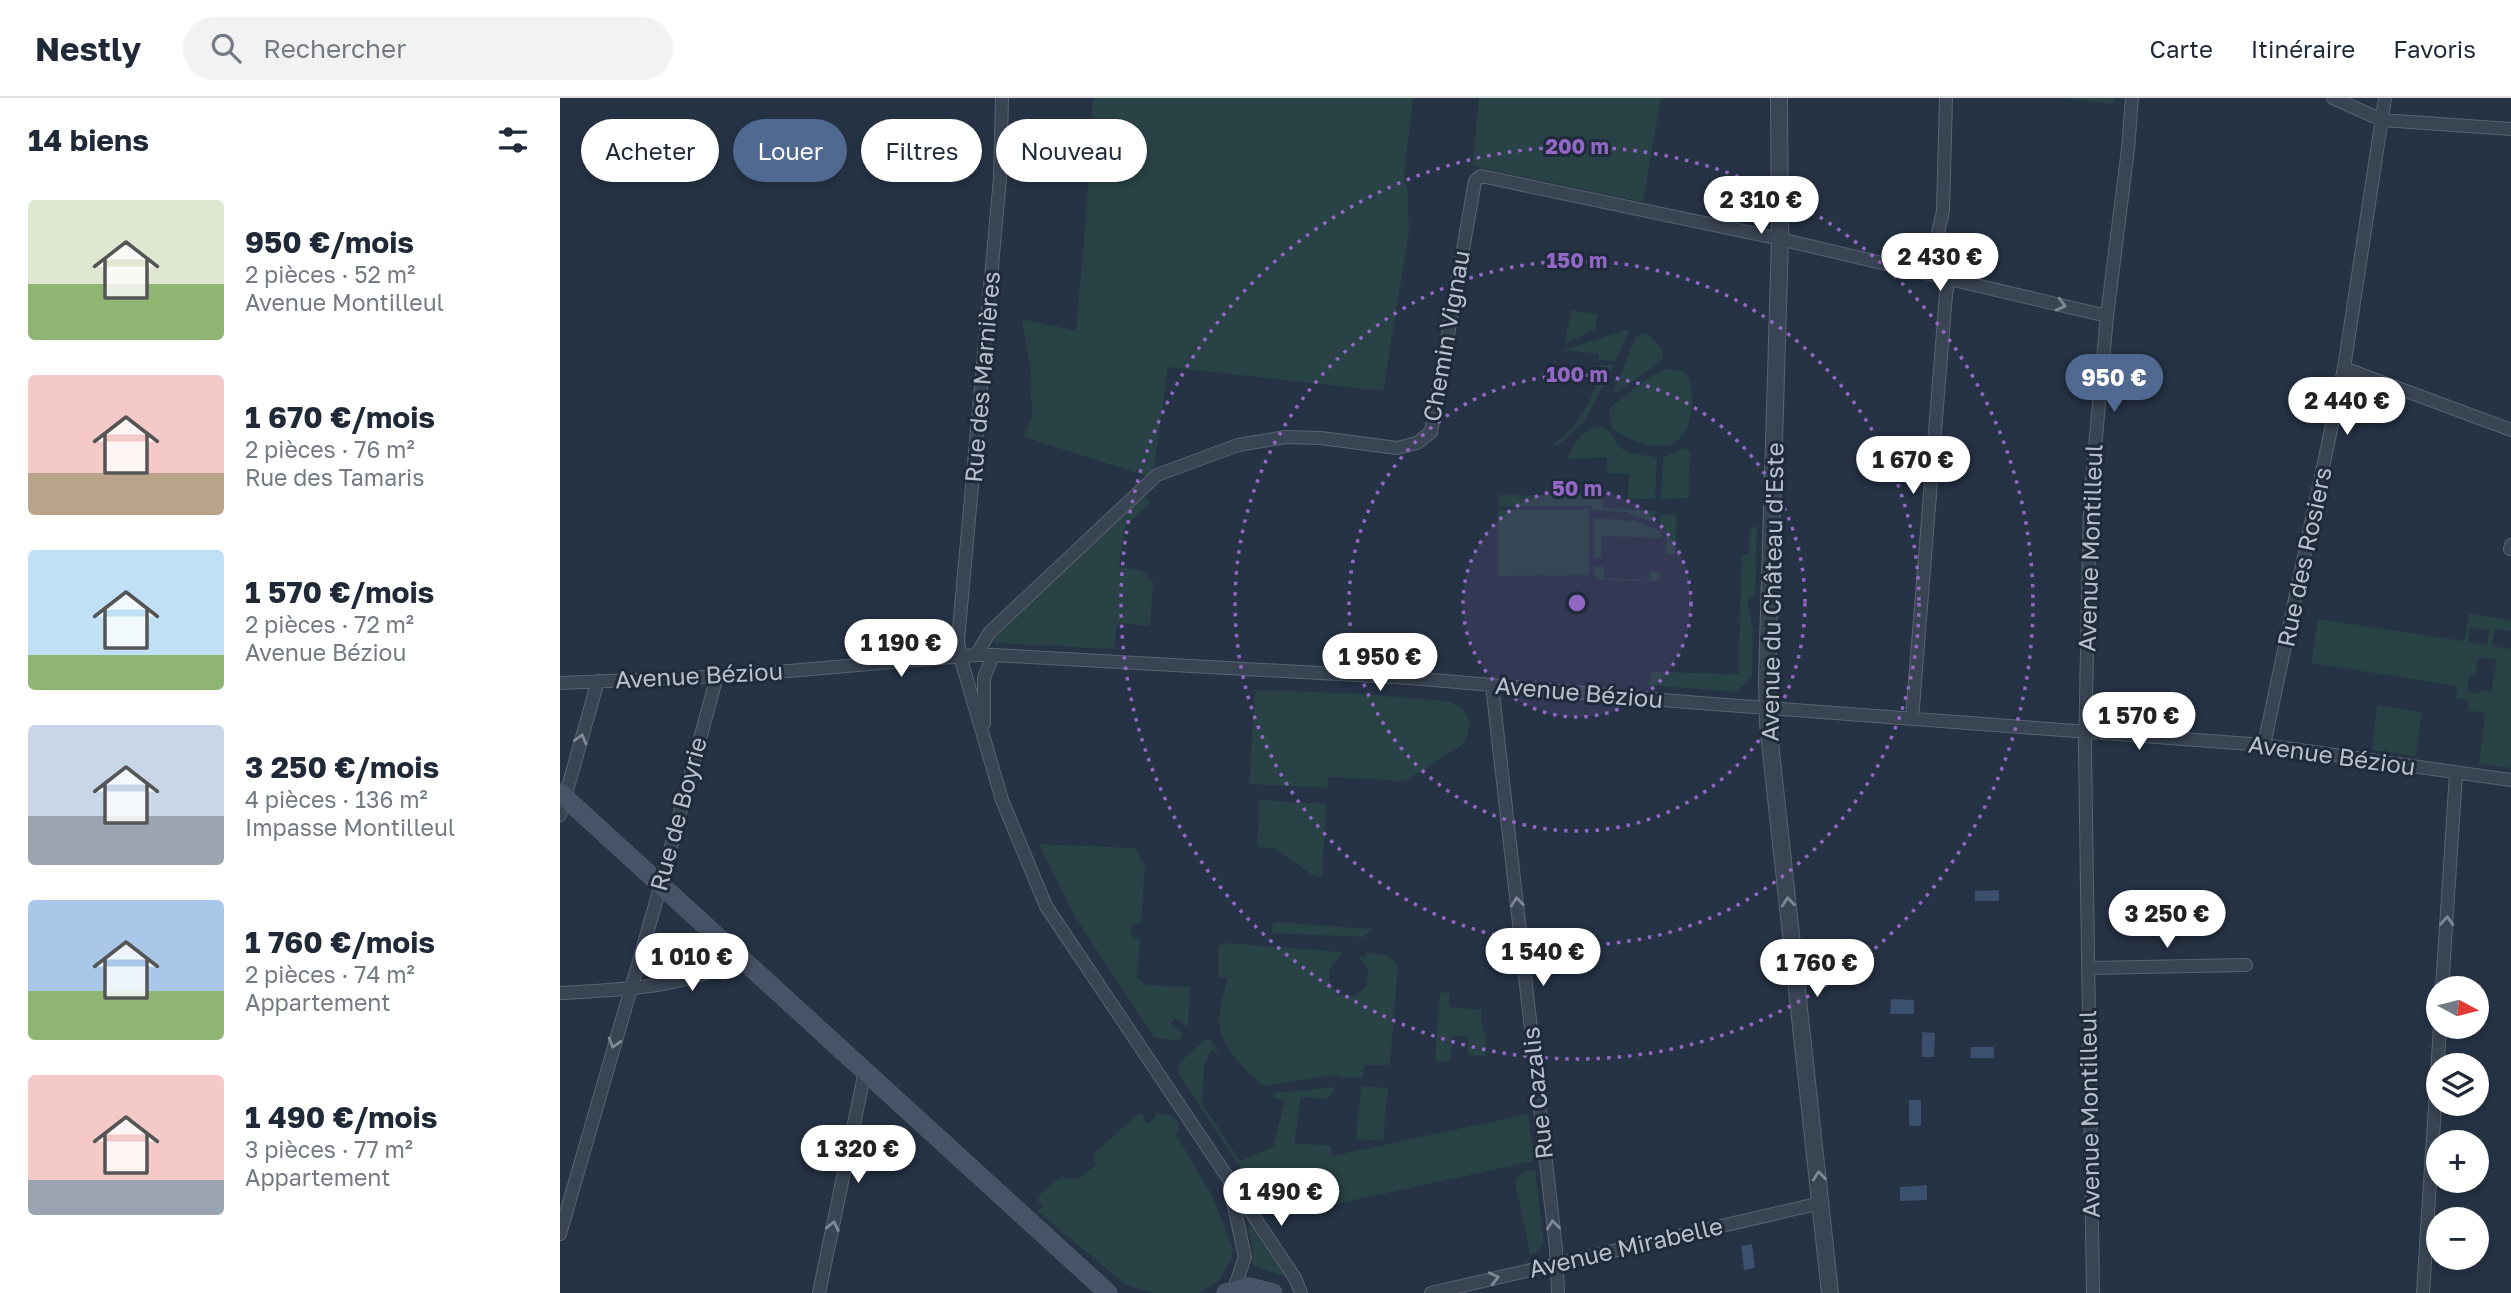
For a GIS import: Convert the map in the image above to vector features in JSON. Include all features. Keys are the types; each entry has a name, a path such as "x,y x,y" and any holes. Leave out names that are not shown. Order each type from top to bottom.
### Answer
{"main road":[{"path":"562,802 660,884 1108,1293"},
{"path":"1091,1277 1126,1293"},
{"path":"1230,1291 1249,1287 1273,1293"}],"street":[{"name":"Rue des Marnières","path":"1002,98 1000,178 958,640 960,656 1003,800 1046,906 1295,1278 1301,1293"},
{"name":"Avenue du Château d'Este","path":"1779,98 1780,239 1768,708 1830,1293"},
{"path":"1928,273 1943,211 1946,98"},
{"name":"Avenue Montilleul","path":"2093,1293 2085,731 2090,502 2107,316 2129,149 2132,98"},
{"path":"2333,98 2382,120 2511,130"},
{"name":"Rue des Rosiers","path":"2264,745 2344,368 2385,98"},
{"name":"Chemin Vignau","path":"976,655 989,632 1157,475 1238,445 1286,437 1321,438 1398,448 1417,443 1431,432 1475,181 1481,176 1780,239"},
{"path":"1780,239 2107,316"},
{"path":"1912,719 1949,278"},
{"path":"2344,368 2511,430"},
{"name":"Avenue Béziou","path":"560,683 717,677 993,655 1492,685 2264,745 2511,780"},
{"path":"984,737 984,678 993,655"},
{"name":"Rue de Boyrie","path":"560,1234 717,677"},
{"path":"562,802 598,681"},
{"name":"Rue Cazalis","path":"1492,685 1557,1263 1558,1293"},
{"path":"2443,976 2456,773"},
{"path":"560,993 629,990 726,967 740,957"},
{"path":"2088,968 2246,965"},
{"path":"2423,1293 2439,1040"},
{"path":"819,1293 865,1071"},
{"path":"1228,1180 1245,1257 1230,1291"},
{"name":"Avenue Mirabelle","path":"1431,1293 1821,1203"}],"green space":[{"path":"1093,98 1413,98 1404,177 1408,192 1409,233 1383,391 1168,367 1154,467 1147,476 1024,437 1032,415 1030,367 1022,319 1076,331 1088,182 1147,182 1147,119 1092,119"},
{"path":"1479,98 1661,98 1643,202 1472,166"},
{"path":"2060,98 2116,98 2112,104"},
{"path":"1571,310 1598,315 1595,329 1565,344"},
{"path":"1630,329 1615,361 1599,360 1599,354 1562,350"},
{"path":"1643,333 1663,350 1662,360 1616,393 1614,390 1636,337"},
{"path":"1599,365 1614,365 1584,422 1557,446 1553,444 1563,437 1585,410 1594,389"},
{"path":"1666,369 1684,371 1690,382 1690,421 1684,434 1676,442 1666,446 1653,446 1640,443 1612,429 1609,408 1651,376"},
{"path":"1595,427 1607,430 1620,447 1628,452 1657,458 1655,499 1628,499 1629,474 1607,473 1607,457 1568,459 1578,439"},
{"path":"1684,448 1690,451 1689,498 1661,499 1663,458"},
{"path":"1586,493 1603,493 1603,508 1656,511 1655,517 1650,521 1626,512 1593,510 1592,506 1499,507 1499,495 1585,496"},
{"path":"1142,494 1151,503 1125,526 1119,567 1142,570 1153,583 1150,626 1117,623 1114,649 995,643 994,637"},
{"path":"1589,509 1589,575 1498,576 1498,510"},
{"path":"1661,514 1677,515 1675,554 1666,554 1667,534 1659,522"},
{"path":"1594,518 1635,521 1660,531 1662,538 1602,536 1601,558 1594,558"},
{"path":"1750,527 1757,527 1755,595 1747,601 1753,631 1752,677 1736,692 1649,685 1651,672 1738,674 1742,555 1749,554"},
{"path":"1594,566 1604,567 1604,578 1649,580 1650,571 1660,572 1660,581 1601,580 1594,576"},
{"path":"2469,614 2511,620 2511,631 2495,629 2492,646 2511,649 2511,768 2479,764 2485,713 2468,710 2469,700 2456,698 2457,686 2311,663 2318,619 2464,641","holes":["2470,628 2489,630 2487,645 2468,642","2479,657 2497,660 2491,692 2480,690 2479,694 2467,691 2470,675 2475,676"]},
{"path":"1255,690 1447,701 1465,712 1469,723 1468,734 1462,745 1405,781 1328,777 1327,788 1249,784"},
{"path":"2377,705 2422,712 2416,756 2372,750"},
{"path":"1259,800 1326,804 1322,877 1314,876 1274,848 1257,847"},
{"path":"1039,844 1136,848 1145,864 1141,923 1133,925 1130,931 1133,937 1140,940 1137,977 1146,985 1190,987 1188,1027 1175,1018 1171,1024 1183,1033 1179,1040 1154,1038 1075,917"},
{"path":"1273,922 1372,929 1364,937 1272,933"},
{"path":"1223,943 1342,952 1330,967 1329,982 1339,995 1355,996 1367,985 1368,969 1359,957 1365,957 1366,952 1386,955 1398,964 1390,1065 1364,1065 1363,1079 1336,1075 1263,1086 1233,1056 1222,1037 1219,1017 1227,978 1218,977 1218,946"},
{"path":"1440,992 1449,993 1449,1007 1481,1010 1486,1043 1484,1056 1468,1055 1469,1037 1453,1035 1450,1062 1435,1061"},
{"path":"1205,1040 1211,1040 1219,1053 1211,1050 1204,1066 1202,1103 1240,1161 1273,1147 1285,1101 1274,1098 1273,1093 1336,1087 1328,1099 1301,1097 1294,1143 1331,1146 1332,1156 1528,1114 1534,1161 1290,1214 1261,1171 1244,1174 1178,1073 1181,1061"},
{"path":"1361,1086 1388,1088 1383,1141 1356,1139"},
{"path":"1142,1114 1147,1124 1154,1119 1155,1114 1172,1116 1179,1125 1176,1135 1213,1197 1233,1250 1231,1260 1219,1281 1199,1293 1155,1293 1126,1285 1037,1211 1043,1206 1038,1201 1040,1194 1061,1177 1078,1179 1097,1164 1093,1159 1095,1152 1137,1115"},
{"path":"1535,1169 1544,1242 1536,1253 1530,1254 1515,1181 1520,1173"},
{"path":"1251,1226 1286,1277 1252,1265 1253,1250 1248,1228"}],"water":[{"path":"1999,890 1999,901 1975,901 1975,891"},
{"path":"1891,999 1914,1000 1914,1014 1890,1014"},
{"path":"1922,1032 1935,1033 1934,1057 1922,1057"},
{"path":"1971,1047 1994,1047 1994,1058 1970,1058"},
{"path":"1909,1100 1921,1100 1921,1126 1909,1126"},
{"path":"1927,1185 1927,1200 1900,1201 1900,1187"},
{"path":"1752,1244 1755,1268 1744,1270 1741,1246"}]}
